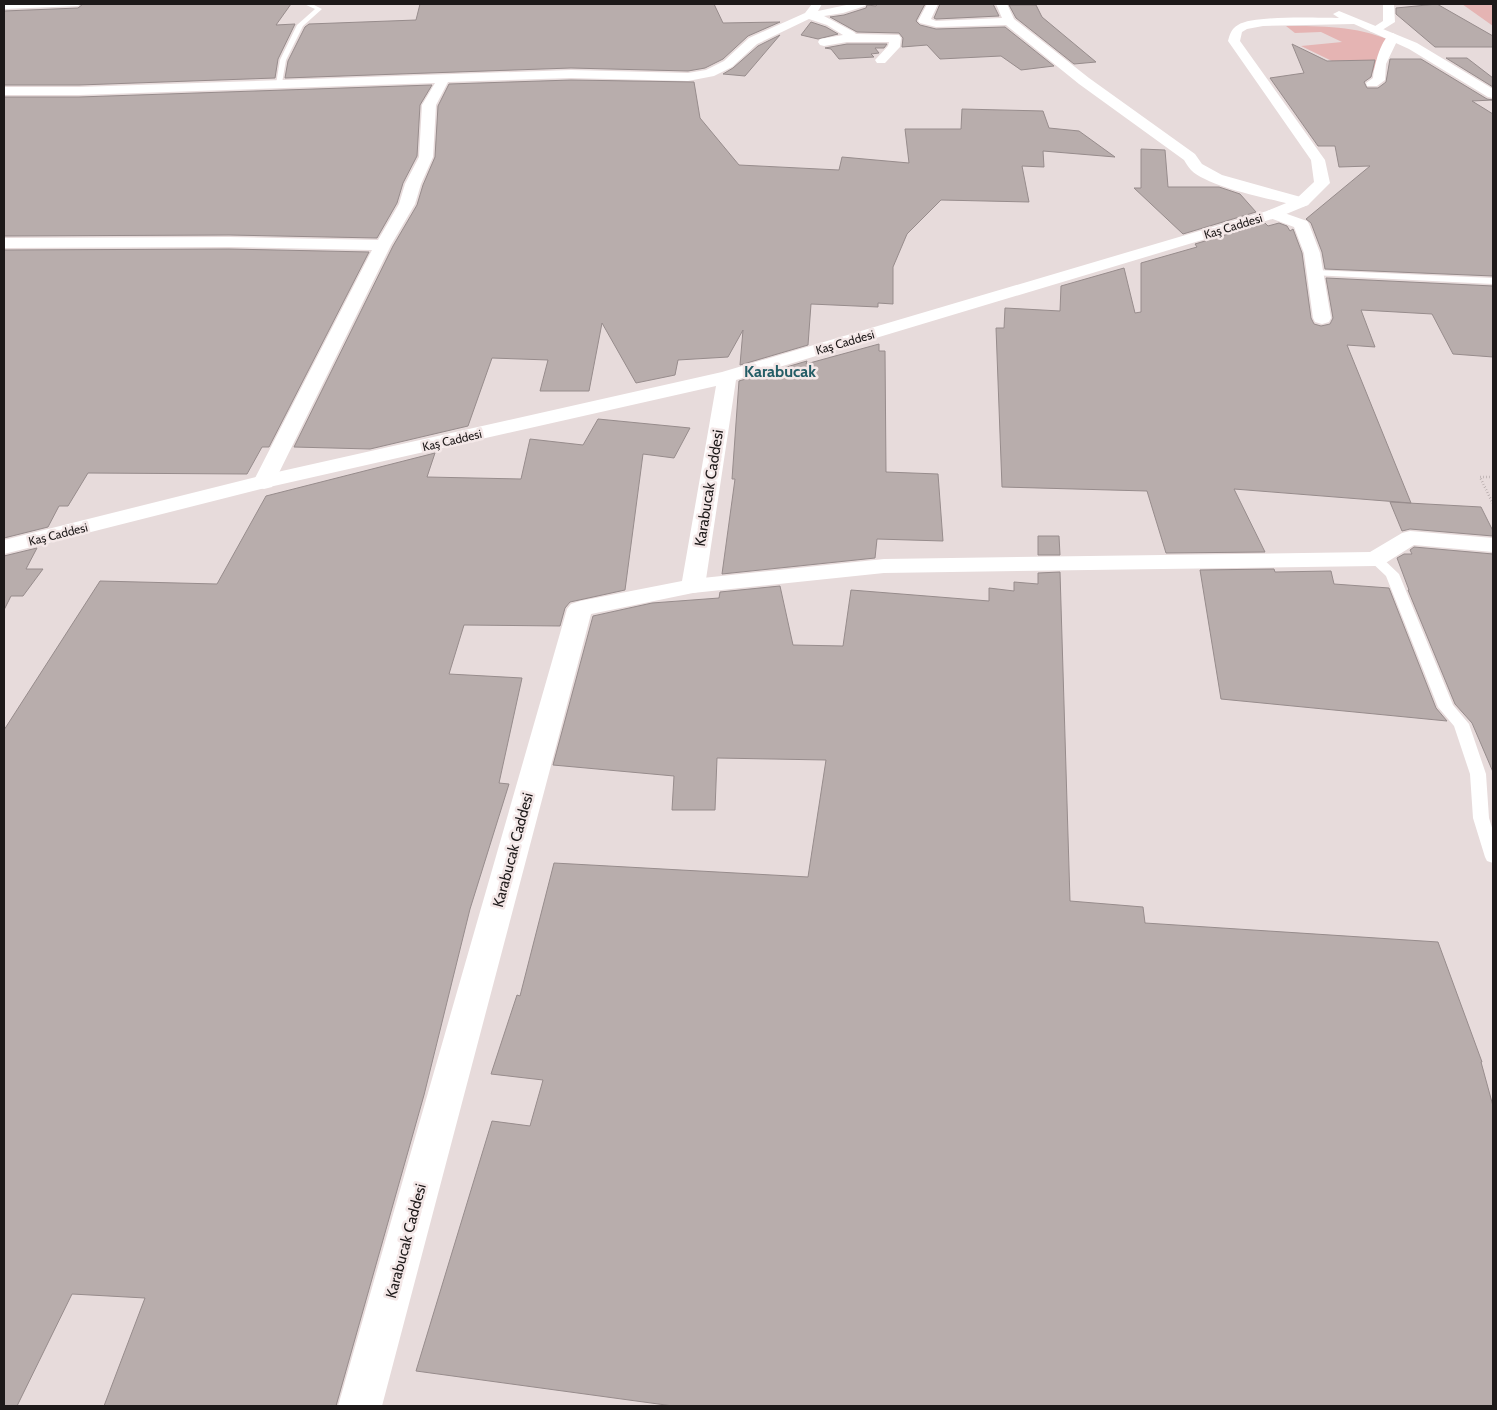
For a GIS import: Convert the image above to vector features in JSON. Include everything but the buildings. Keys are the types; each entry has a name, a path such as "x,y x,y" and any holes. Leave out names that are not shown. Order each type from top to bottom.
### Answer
{"street":[{"path":"809,15 817,4"},
{"path":"4,91 78,91 571,74 688,77 710,72 728,64 753,41 809,15 843,10 861,4"},
{"path":"932,4 924,21 936,24 1009,22"},
{"path":"1002,4 1009,22 1084,81 1190,157 1196,166 1208,174 1302,202"},
{"path":"1375,30 1389,22 1388,4"},
{"path":"1327,10 1413,46 1493,94"},
{"path":"809,15 832,23 850,34 847,38"},
{"name":"Kaş Caddesi","path":"4,547 264,482 727,377 1273,214 1302,202 1322,182 1318,160 1234,41 1237,31 1243,26 1263,24 1356,21"},
{"path":"1372,83 1379,80 1380,64 1393,37"},
{"path":"824,42 847,38 895,38 894,47 881,60"},
{"path":"264,482 383,245 407,204 413,184 426,157 429,105 443,79"},
{"path":"1273,214 1301,224 1312,254 1322,318"},
{"path":"4,243 229,242 383,245"},
{"name":"Karabucak Caddesi","path":"360,1406 580,609 693,586 727,377"},
{"path":"693,586 884,566 1375,559 1410,538 1493,545"}],"lane":[{"path":"4,7 78,4"},
{"path":"278,83 283,60 300,25 319,9 307,4"},
{"path":"1315,273 1493,281"},
{"path":"1375,559 1392,574 1446,707 1461,724 1478,774 1481,818 1493,857"}],"path":[{"path":"1493,478 1480,477 1493,504"}],"shaded area":[{"path":"1462,4 1493,4 1493,26"},
{"path":"1286,26 1352,29 1389,40 1369,79 1301,46 1342,42 1321,32 1295,33"}],"district":[{"name":"Karabucak","path":"780,371"}]}
